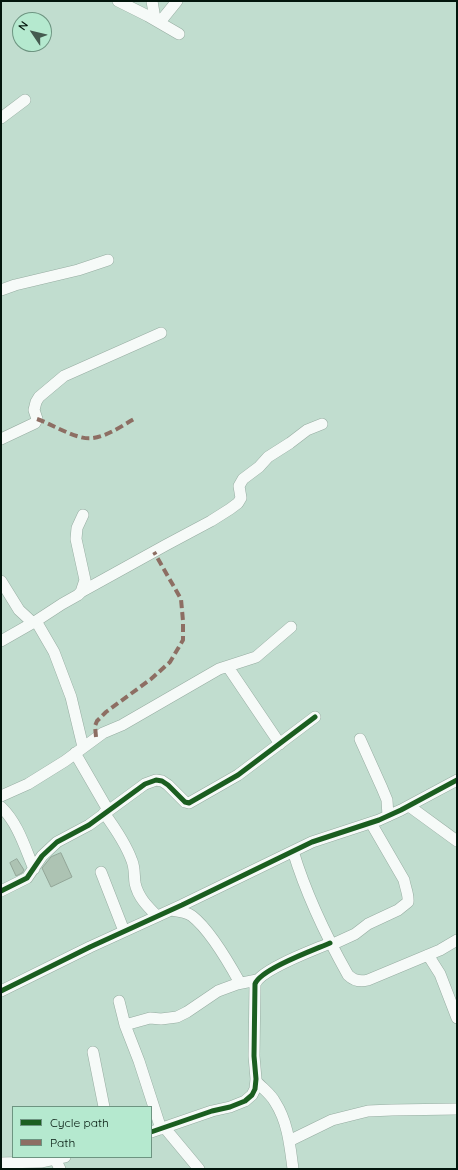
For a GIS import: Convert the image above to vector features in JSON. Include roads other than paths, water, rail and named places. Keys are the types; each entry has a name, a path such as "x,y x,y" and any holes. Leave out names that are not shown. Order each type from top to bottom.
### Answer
{"street":[{"path":"118,1 158,21 179,34"},
{"path":"152,1 158,21"},
{"path":"158,21 177,1"},
{"path":"1,118 25,100"},
{"path":"1,290 78,270 108,260"},
{"path":"1,439 35,423 37,419 34,410 39,397 64,376 161,333"},
{"path":"1,641 81,592 211,521 230,509 240,501 239,486 244,479 259,467 268,457 307,430 322,424"},
{"path":"81,592 85,580 76,539 77,528 83,515"},
{"path":"1,581 19,610 34,622 48,641 57,658 71,697 75,718 80,732 79,750 106,812 128,851 133,864 138,892 142,900 157,916"},
{"path":"1,796 28,784 65,761 103,733 122,725 219,669 256,657 291,627"},
{"path":"228,667 280,744"},
{"path":"1,891 27,878 42,856 57,842 80,831 145,784 156,780 162,781 185,802 189,803 238,775 316,717"},
{"path":"360,739 387,800 388,816"},
{"path":"1,991 312,842 388,816 457,780"},
{"path":"409,806 457,841"},
{"path":"1,808 6,812 17,829 34,869"},
{"path":"159,1129 245,1101 252,1095 255,1089 256,1081 254,1056 255,984 263,974 280,965 355,934 368,924 398,910 406,904 408,900 404,880 371,823"},
{"path":"293,851 299,870 331,944 348,975 352,979 356,981 368,980 428,955 457,940"},
{"path":"101,872 124,931"},
{"path":"171,910 191,916 206,931 240,983"},
{"path":"428,955 440,974 457,1018"},
{"path":"125,1025 150,1018 161,1019 177,1017 218,991 240,983 257,980"},
{"path":"119,1001 125,1025 139,1061 159,1129 198,1169"},
{"path":"93,1052 104,1106"},
{"path":"256,1081 275,1101 284,1120 293,1169"},
{"path":"289,1141 332,1120 368,1111 457,1109"},
{"path":"1,1163 60,1162"}]}
